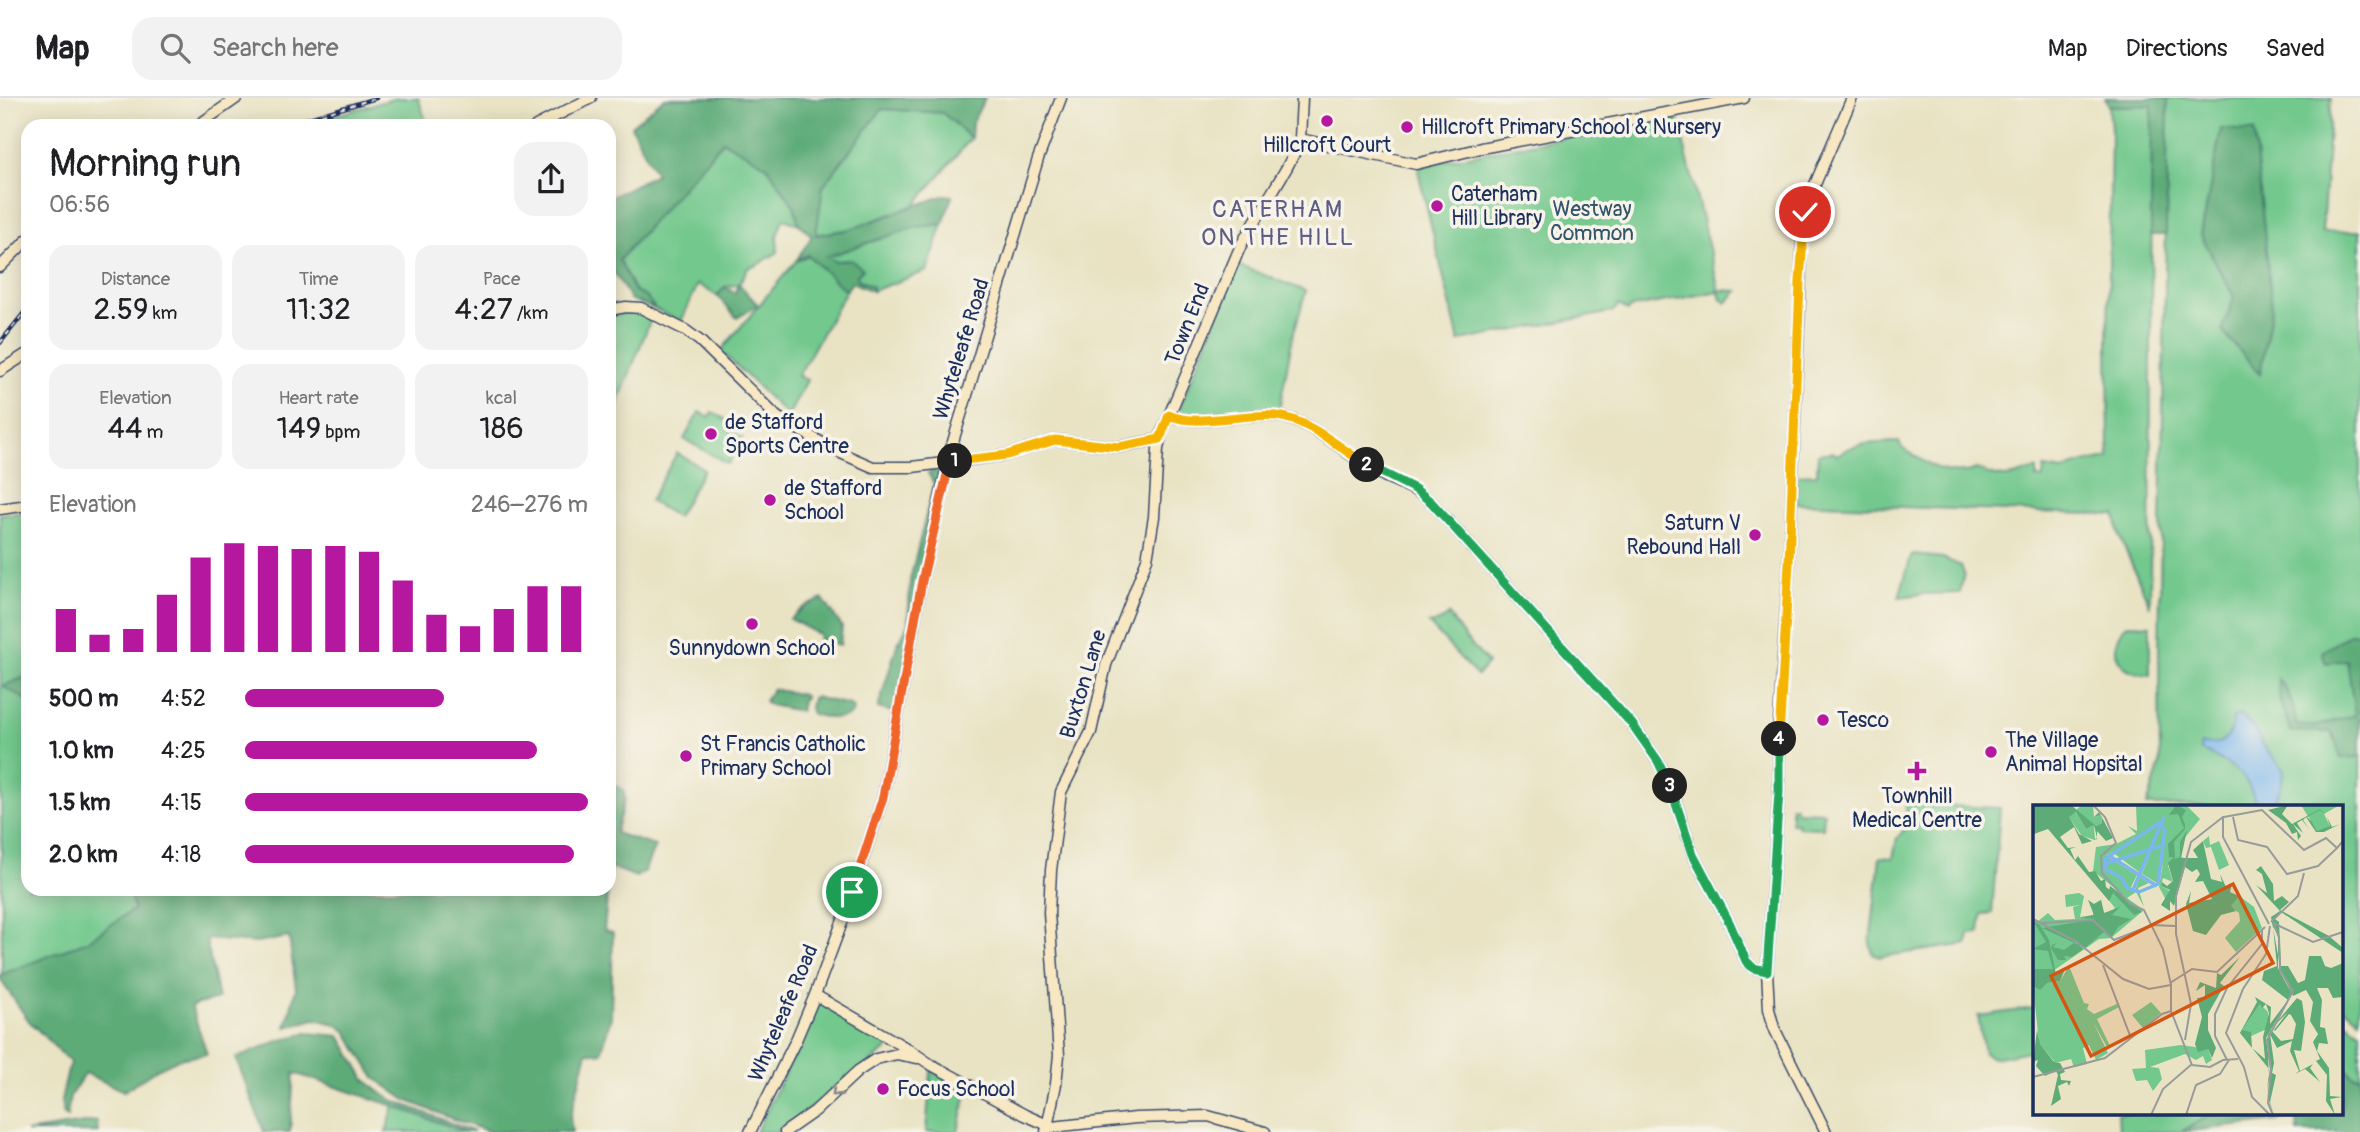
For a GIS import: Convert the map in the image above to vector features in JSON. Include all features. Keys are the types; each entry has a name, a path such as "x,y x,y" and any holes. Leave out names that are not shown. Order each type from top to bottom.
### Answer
{"street":[{"path":"207,119 237,98"},
{"path":"550,119 592,98"},
{"name":"Whyteleafe Road","path":"750,1132 796,1040 815,995 847,909 883,797 922,581 952,445 1038,159 1061,98"},
{"path":"1302,98 1300,139 1416,164 1481,148 1744,98"},
{"path":"1826,1132 1774,1028 1769,1009 1767,971 1779,792 1780,710 1803,222 1807,203 1852,98"},
{"name":"Town End","path":"1169,415 1238,252 1286,169 1300,139"},
{"path":"0,267 21,246"},
{"path":"616,309 641,308 685,330 700,341 777,417 855,461 873,467 890,468 1007,455 1055,440 1119,447 1160,439"},
{"path":"0,372 21,358"},
{"path":"1169,415 1183,420 1260,414 1296,421 1384,476 1415,489 1431,502 1638,733 1669,782 1693,854 1746,961 1753,968 1767,971"},
{"name":"Buxton Lane","path":"1046,1128 1059,1055 1049,914 1051,870 1061,792 1091,732 1106,664 1147,559 1154,517 1160,439 1169,415"},
{"path":"0,509 21,506"},
{"path":"815,995 1046,1128 1136,1118 1208,1116 1265,1132"},
{"path":"889,1055 892,1040"},
{"path":"785,1132 815,1111 858,1070 876,1059 897,1054 922,1059"}],"green space":[{"path":"396,98 418,98 426,119 322,119"},
{"path":"665,98 985,98 972,123 971,138 943,113 882,109 823,186 816,235 851,229 945,195 952,196 943,224 915,227 826,257 835,261 851,260 863,269 856,276 860,282 872,286 872,291 852,282 846,291 808,255 796,261 812,236 799,224 794,206 766,165 723,141 619,260 634,290 647,298 655,309 631,300 616,275 616,194 656,174 631,126"},
{"path":"2105,98 2168,98 2166,235 2151,235 2152,105 2109,106"},
{"path":"2168,98 2331,98 2322,232 2360,231 2360,1019 2342,1007 2342,805 2147,805 2160,764 2159,656"},
{"path":"2152,105 2150,606 2119,535 2115,515 1796,503 1796,475 1817,474 1818,454 1833,452 1837,455 1867,444 1899,442 1905,450 1929,465 1945,471 1960,473 1977,469 2004,477 2037,469 2037,478 2043,478 2044,468 2063,471 2109,458 2109,106"},
{"path":"882,109 943,113 971,138 915,205 851,229 815,235 823,186"},
{"name":"Westway Common","path":"1677,115 1719,290 1738,291 1726,303 1721,299 1719,291 1630,308 1628,311 1619,305 1612,312 1459,341 1418,171 1423,165"},
{"path":"2221,129 2254,131 2272,307 2260,374 2222,331 2234,297 2201,235"},
{"path":"723,141 766,165 794,206 799,224 783,219 777,236 778,252 748,268 739,284 725,287 717,296 698,284 681,322 655,309 647,298 634,290 619,260"},
{"path":"943,224 927,271 872,291 872,286 824,257 915,227"},
{"path":"808,255 846,291 798,376 807,380 788,416 722,352 796,261"},
{"path":"1238,265 1306,291 1293,335 1279,410 1245,409 1184,415 1180,407"},
{"path":"739,284 758,305 737,318 717,296 725,287 735,293"},
{"path":"641,312 652,316 616,408 616,314"},
{"name":"de Stafford Sports Centre","path":"699,412 709,417 712,412 732,423 729,430 743,438 728,464 684,439"},
{"path":"677,453 704,469 677,517 650,501"},
{"path":"933,470 942,476 897,709 892,712 878,708 897,645 908,625 910,580 934,483 928,473"},
{"path":"21,512 21,896 159,896 160,911 34,980 2,982 0,514"},
{"path":"1911,557 1943,558 1961,566 1964,573 1960,593 1899,597"},
{"path":"823,599 842,627 840,645 819,640 820,635 790,619 804,607"},
{"path":"1449,615 1488,663 1477,676 1429,624 1440,622"},
{"path":"2150,625 2150,675 2130,670 2118,660 2116,645 2125,626"},
{"path":"2351,633 2360,634 2360,757 2341,758 2332,732 2291,731 2280,702 2278,679 2291,700 2296,725 2316,726 2355,715 2347,660 2326,663 2322,652"},
{"path":"21,679 21,697 3,686"},
{"path":"772,689 803,695 805,697 800,711 770,705 765,701"},
{"path":"814,697 850,705 853,708 852,714 837,718 812,714 810,708"},
{"path":"616,786 623,790 625,798 616,830"},
{"path":"1906,804 2000,808 1992,913 1982,914 1980,933 1969,934 1967,944 1879,957 1873,954 1870,943 1880,857 1893,858 1897,838 1905,829"},
{"path":"1791,806 1795,806 1796,811 1824,812 1823,828 1798,827 1797,823 1791,823"},
{"path":"616,833 655,846 644,872 636,877 616,869"},
{"path":"130,896 607,896 604,930 613,933 611,1017 601,1053 587,1052 570,1118 572,1132 491,1132 458,1121 406,1100 375,1078 346,1031 336,1024 315,1019 286,1027 296,989 289,937 256,943 206,939 218,999 191,1006 207,1054 178,1059 157,1069 124,1091 85,1073 70,1096 67,1117 64,1115 61,1100 70,1062 29,1021 0,975 87,941 134,909"},
{"path":"817,1000 888,1041 888,1049 778,1132 756,1132 797,1048"},
{"path":"2033,1008 2033,1050 1993,1058 1984,1053 1978,1016"},
{"path":"2342,1020 2360,1031 2360,1077 2353,1076 2342,1065"},
{"path":"307,1033 340,1036 365,1079 392,1100 474,1132 465,1132 294,1073 290,1132 264,1132 236,1058"},
{"path":"2342,1065 2353,1076 2360,1077 2360,1132 2298,1132 2297,1119 2181,1132 2211,1114 2342,1114"},
{"path":"931,1070 968,1089 958,1132 926,1132"},
{"path":"394,1106 465,1132 386,1132"},
{"path":"2118,1114 2211,1114 2181,1132 2119,1132"},
{"path":"97,1121 98,1132 26,1132"}],"water":[{"path":"2241,715 2254,727 2262,744 2284,770 2281,786 2272,805 2256,805 2248,784 2237,770 2200,750 2201,744 2214,744 2228,737 2233,718"}],"railway":[{"path":"306,119 376,98"},
{"path":"0,343 21,317"}],"place":[{"name":"Hillcroft Court","path":"1327,121"},
{"name":"Hillcroft Primary School & Nursery","path":"1407,127"},
{"name":"Caterham Hill Library","path":"1437,206"},
{"name":"de Stafford Sports Centre","path":"711,434"},
{"name":"de Stafford School","path":"770,500"},
{"name":"Saturn V Rebound Hall","path":"1755,535"},
{"name":"Sunnydown School","path":"752,624"},
{"name":"Tesco","path":"1823,720"},
{"name":"The Village Animal Hopsital","path":"1991,752"},
{"name":"St Francis Catholic Primary School","path":"686,756"},
{"name":"Townhill Medical Centre","path":"1917,771"},
{"name":"Focus School","path":"883,1089"}],"district":[{"name":"CATERHAM ON THE HILL","path":"1278,223"}],"route":[{"path":"852,892 883,797 922,581 950,462 1020,453 1055,440 1119,447 1146,443 1160,439 1169,415 1191,420 1260,414 1296,421 1384,476 1415,489 1465,538 1632,724 1658,761 1669,782 1693,854 1746,961 1753,968 1767,971 1779,792 1779,723 1805,212"}]}
